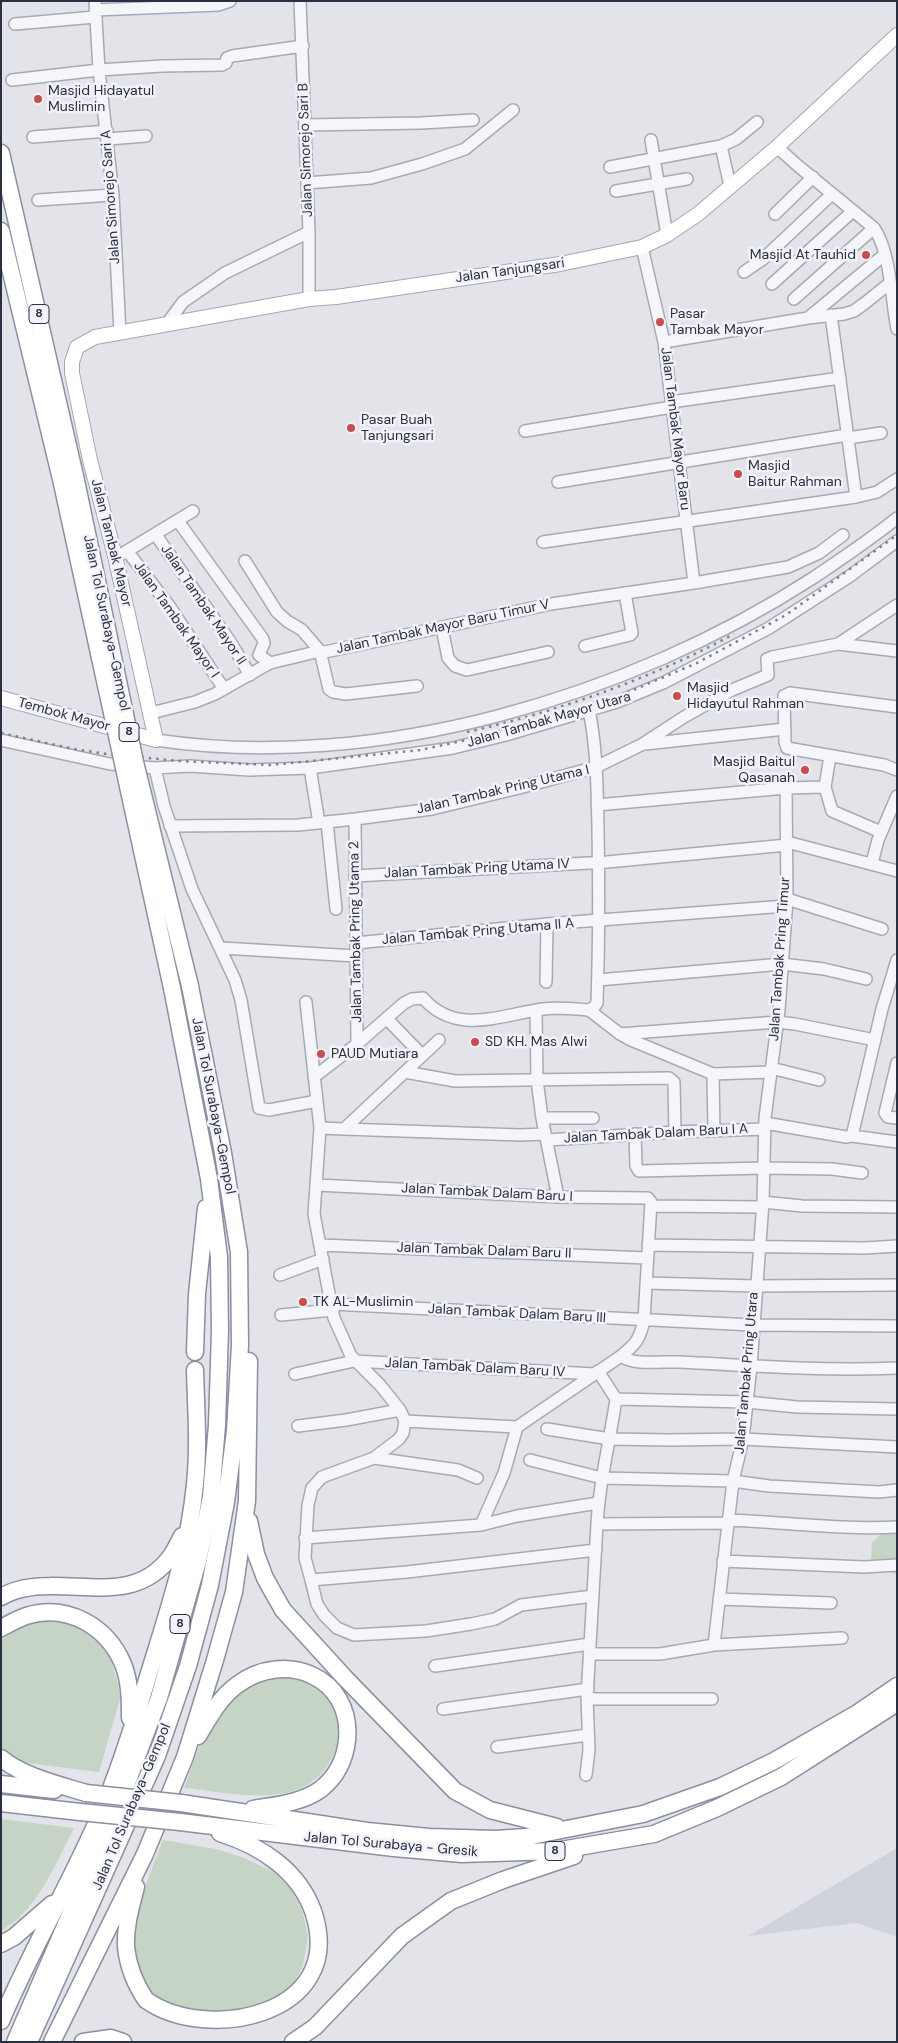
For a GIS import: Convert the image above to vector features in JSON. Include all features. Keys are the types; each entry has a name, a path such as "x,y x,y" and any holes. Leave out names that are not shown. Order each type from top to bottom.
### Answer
{"highway":[{"name":"Jalan Tol Surabaya–Gempol","path":"1,153 172,988 209,1179 219,1257 220,1332 217,1425 211,1497 198,1561 159,1698 129,1778 14,2042"},
{"name":"Jalan Tol Surabaya–Gempol","path":"1,231 68,477 190,986 223,1153 239,1252 240,1345 235,1431 226,1502 210,1585 188,1666 157,1756 29,2042"},
{"path":"195,1352 197,1294 209,1179"},
{"path":"52,2042 145,1854 185,1757 234,1592 247,1501 250,1346 247,1303 239,1252"},
{"path":"1,2021 104,1806 130,1733 168,1612 190,1522 195,1482 195,1370"},
{"path":"247,1501 256,1554 265,1578 283,1610 345,1678 455,1791 490,1810 553,1827 566,1828"},
{"path":"1,1597 17,1590 37,1586 100,1589 134,1584 158,1569 171,1556 190,1522"},
{"path":"1,1628 26,1616 45,1613 63,1614 88,1622 105,1635 124,1666 129,1690 130,1733"},
{"path":"185,1757 217,1704 236,1685 250,1677 275,1669 298,1670 322,1679 331,1688 342,1704 347,1716 348,1729 346,1749 335,1775 320,1789 302,1800 236,1811"},
{"name":"Jalan Tol Surabaya - Gresik","path":"1,1784 181,1803 367,1831 429,1838 495,1839 518,1837 643,1814 720,1787 774,1761 856,1714 897,1686"},
{"name":"Jalan Tol Surabaya - Gresik","path":"1,1803 394,1848 462,1854 555,1851 654,1834 717,1808 782,1777 897,1703"},
{"path":"1,1758 38,1777 86,1793"},
{"path":"1,1810 36,1807"},
{"path":"185,1823 236,1838 286,1868 300,1885 310,1903 316,1922 318,1943 316,1968 307,1990 296,2004 284,2015 264,2027"},
{"path":"293,2042 315,2027 402,1936 451,1901 555,1862 654,1834"},
{"path":"145,1854 130,1908 127,1928 126,1947 131,1972 140,1992 154,2010 171,2026 185,2031"},
{"path":"1,1944 14,1937 38,1918 62,1895"},
{"path":"83,2042 111,2038 123,2042"}],"main road":[{"name":"Jalan Tanjungsari","path":"72,373 72,362 77,347 94,337 309,299 560,264 642,247 666,235 698,214 777,147 897,36"},
{"name":"Jalan Tambak Mayor","path":"72,373 90,460 122,554 150,713"},
{"name":"Tembok Mayor","path":"1,698 156,740"},
{"path":"150,713 156,740"}],"street":[{"path":"16,24 95,9 218,5 230,1"},
{"name":"Jalan Simorejo Sari B","path":"300,1 309,232 309,299"},
{"name":"Jalan Simorejo Sari A","path":"95,9 99,70 113,195 120,333"},
{"path":"12,80 99,70 222,65 226,63 227,58 232,56 303,46"},
{"path":"307,183 371,178 422,164 465,149 512,110"},
{"path":"305,126 421,124 473,120"},
{"path":"610,167 721,146 736,139 757,122"},
{"path":"33,137 146,136"},
{"path":"651,140 666,235"},
{"path":"721,146 730,186"},
{"path":"777,147 874,228 880,238 895,300 896,322"},
{"path":"775,214 812,177"},
{"path":"616,191 687,180"},
{"path":"744,272 769,253 832,194"},
{"path":"38,200 113,195"},
{"path":"772,284 853,211"},
{"path":"794,299 874,228"},
{"path":"166,325 183,302 225,273 309,232"},
{"name":"Jalan Tambak Mayor Baru","path":"642,247 664,342 694,583"},
{"path":"808,318 884,256"},
{"path":"664,342 854,311 890,282"},
{"path":"831,315 856,497"},
{"path":"525,431 840,378"},
{"path":"558,482 847,436 881,433"},
{"path":"542,542 856,497 876,492 897,479"},
{"path":"122,554 193,511"},
{"path":"156,740 245,748 344,744 448,727 509,713 556,699 640,669 730,627 790,593 839,561 897,518"},
{"path":"178,521 263,639 264,643 259,655 270,663"},
{"name":"Jalan Tambak Mayor II","path":"156,535 231,643 250,675"},
{"name":"Jalan Tambak Mayor Baru Timur V","path":"417,686 346,694 332,692 329,689 320,652 551,604 694,583 797,564 819,553 843,535"},
{"name":"Jalan Tambak Mayor Utara","path":"1,740 110,764 155,768 190,766 249,770 310,768 453,748 506,735 617,702 663,683 770,628 842,581 897,541"},
{"name":"Jalan Tambak Mayor I","path":"122,554 170,607 224,689"},
{"path":"150,713 195,702 224,689 270,663 320,652 302,630 284,619 277,612 245,561"},
{"path":"585,646 632,633 625,593"},
{"path":"838,644 897,605"},
{"path":"442,628 448,658 450,662 460,669 477,669 548,652"},
{"path":"838,644 897,650"},
{"name":"Jalan Tambak Pring Utama I","path":"170,826 298,825 355,820 432,809 596,768 640,745 732,690 768,675 766,662 769,658 838,644"},
{"path":"897,707 790,693 784,696 785,742 787,748 888,766 897,770"},
{"path":"589,1010 597,1003 599,921 596,768 594,732 590,710"},
{"path":"640,745 785,729"},
{"path":"830,756 825,786 832,811 881,832"},
{"path":"155,768 170,826 192,889 222,948 235,980 241,1000 259,1108 269,1110 317,1101"},
{"path":"310,768 323,822 336,909"},
{"path":"597,805 786,788 823,788 825,786"},
{"name":"Jalan Tambak Pring Timur","path":"765,1126 777,1022 786,902 786,788"},
{"path":"872,864 881,832 897,796"},
{"name":"Jalan Tambak Pring Utama 2","path":"355,820 357,1044"},
{"name":"Jalan Tambak Pring Utama IV","path":"355,876 598,863 787,844 897,871"},
{"path":"786,902 882,929"},
{"name":"Jalan Tambak Pring Utama II A","path":"356,943 786,902"},
{"path":"546,982 547,924"},
{"path":"222,948 356,956"},
{"path":"852,1136 897,960"},
{"path":"598,980 782,964 824,969 866,979"},
{"path":"314,1078 404,1003 418,997 423,998 438,1013 456,1019 480,1020 552,1008 589,1010 620,1034 646,1047 712,1074 771,1070 819,1080"},
{"path":"306,1002 320,1128 314,1210 334,1318 354,1361 380,1385 400,1410 405,1421 403,1433 399,1439 374,1458 322,1477 315,1483 310,1496 305,1538 305,1558 317,1604 324,1615 337,1628 354,1635 426,1631 471,1624 495,1619 521,1605 593,1596"},
{"path":"536,1010 538,1080 542,1118 558,1198"},
{"path":"387,1019 422,1055"},
{"path":"620,1034 777,1022 875,1040"},
{"path":"344,1129 439,1040"},
{"path":"897,1063 894,1082 885,1113 888,1116 897,1118"},
{"path":"405,1072 454,1081 671,1079 674,1082 675,1132"},
{"path":"712,1074 714,1132"},
{"path":"542,1118 593,1118"},
{"name":"Jalan Tambak Dalam Baru I A","path":"320,1128 546,1137 714,1132 765,1126 897,1142"},
{"name":"Jalan Tambak Pring Utara","path":"714,1645 733,1481 743,1439 748,1402 762,1205 765,1126"},
{"path":"635,1134 636,1166 640,1171 764,1168 832,1169 862,1173"},
{"name":"Jalan Tambak Dalam Baru I","path":"317,1185 558,1198 648,1198 652,1206"},
{"path":"405,1421 517,1427 636,1344 644,1320 652,1206 897,1207"},
{"name":"Jalan Tambak Dalam Baru II","path":"320,1245 647,1258"},
{"path":"648,1245 865,1248 897,1246"},
{"path":"280,1275 323,1259"},
{"path":"646,1283 756,1286 897,1285"},
{"name":"Jalan Tambak Dalam Baru III","path":"281,1314 332,1307 753,1325 897,1326"},
{"path":"620,1356 630,1361 678,1361 831,1370 897,1368"},
{"name":"Jalan Tambak Dalam Baru IV","path":"295,1374 354,1361 596,1373"},
{"path":"586,1775 589,1750 587,1693 598,1503 616,1400 596,1373"},
{"path":"616,1400 748,1402 797,1407 897,1409"},
{"path":"298,1426 346,1420 400,1410"},
{"path":"481,1525 504,1474 517,1427"},
{"path":"547,1429 610,1438 670,1440 743,1439 897,1447"},
{"path":"374,1458 458,1470 477,1478"},
{"path":"530,1460 602,1478 733,1481 769,1486 879,1492 897,1490"},
{"path":"305,1538 481,1525 517,1516 598,1503"},
{"path":"597,1524 728,1521 838,1528 897,1527"},
{"path":"311,1580 407,1572 596,1550"},
{"path":"723,1561 864,1567 897,1565"},
{"path":"719,1599 831,1604"},
{"path":"435,1666 590,1649 660,1654 714,1645 842,1638"},
{"path":"443,1709 587,1693 595,1699 712,1699"},
{"path":"497,1747 588,1734"}],"shaded area":[{"path":"897,1848 897,1937 857,1923 748,1936"}],"green space":[{"path":"897,1518 897,1574 891,1573 871,1560 872,1543"},
{"path":"51,1617 76,1624 94,1636 110,1656 121,1695 99,1772 26,1763 1,1747 1,1633 28,1620"},
{"path":"283,1673 309,1680 323,1692 333,1705 338,1720 338,1736 335,1752 327,1766 316,1778 301,1788 273,1795 243,1795 184,1788 201,1742 239,1687"},
{"path":"1,1819 74,1828 53,1871 36,1898 26,1911 1,1931"},
{"path":"163,1840 216,1849 244,1858 274,1872 290,1888 302,1910 308,1936 303,1965 291,1990 218,2024 165,2004 146,1984 138,1964 135,1944 136,1923 141,1901"}],"railway":[{"path":"1,733 74,749 107,754 179,761 271,765 420,750 518,729 612,699 697,663 786,615 897,535"},
{"path":"467,732 502,724 604,692 670,665 734,634"}],"place":[{"name":"Masjid Hidayatul Muslimin","path":"38,99"},
{"name":"Masjid At Tauhid","path":"866,255"},
{"name":"Pasar Tambak Mayor","path":"660,322"},
{"name":"Pasar Buah Tanjungsari","path":"351,428"},
{"name":"Masjid Baitur Rahman","path":"738,474"},
{"name":"Masjid Hidayutul Rahman","path":"677,696"},
{"name":"Masjid Baitul Qasanah","path":"805,770"},
{"name":"SD KH. Mas Alwi","path":"475,1042"},
{"name":"PAUD Mutiara","path":"321,1054"},
{"name":"TK AL-Muslimin","path":"303,1302"}]}
